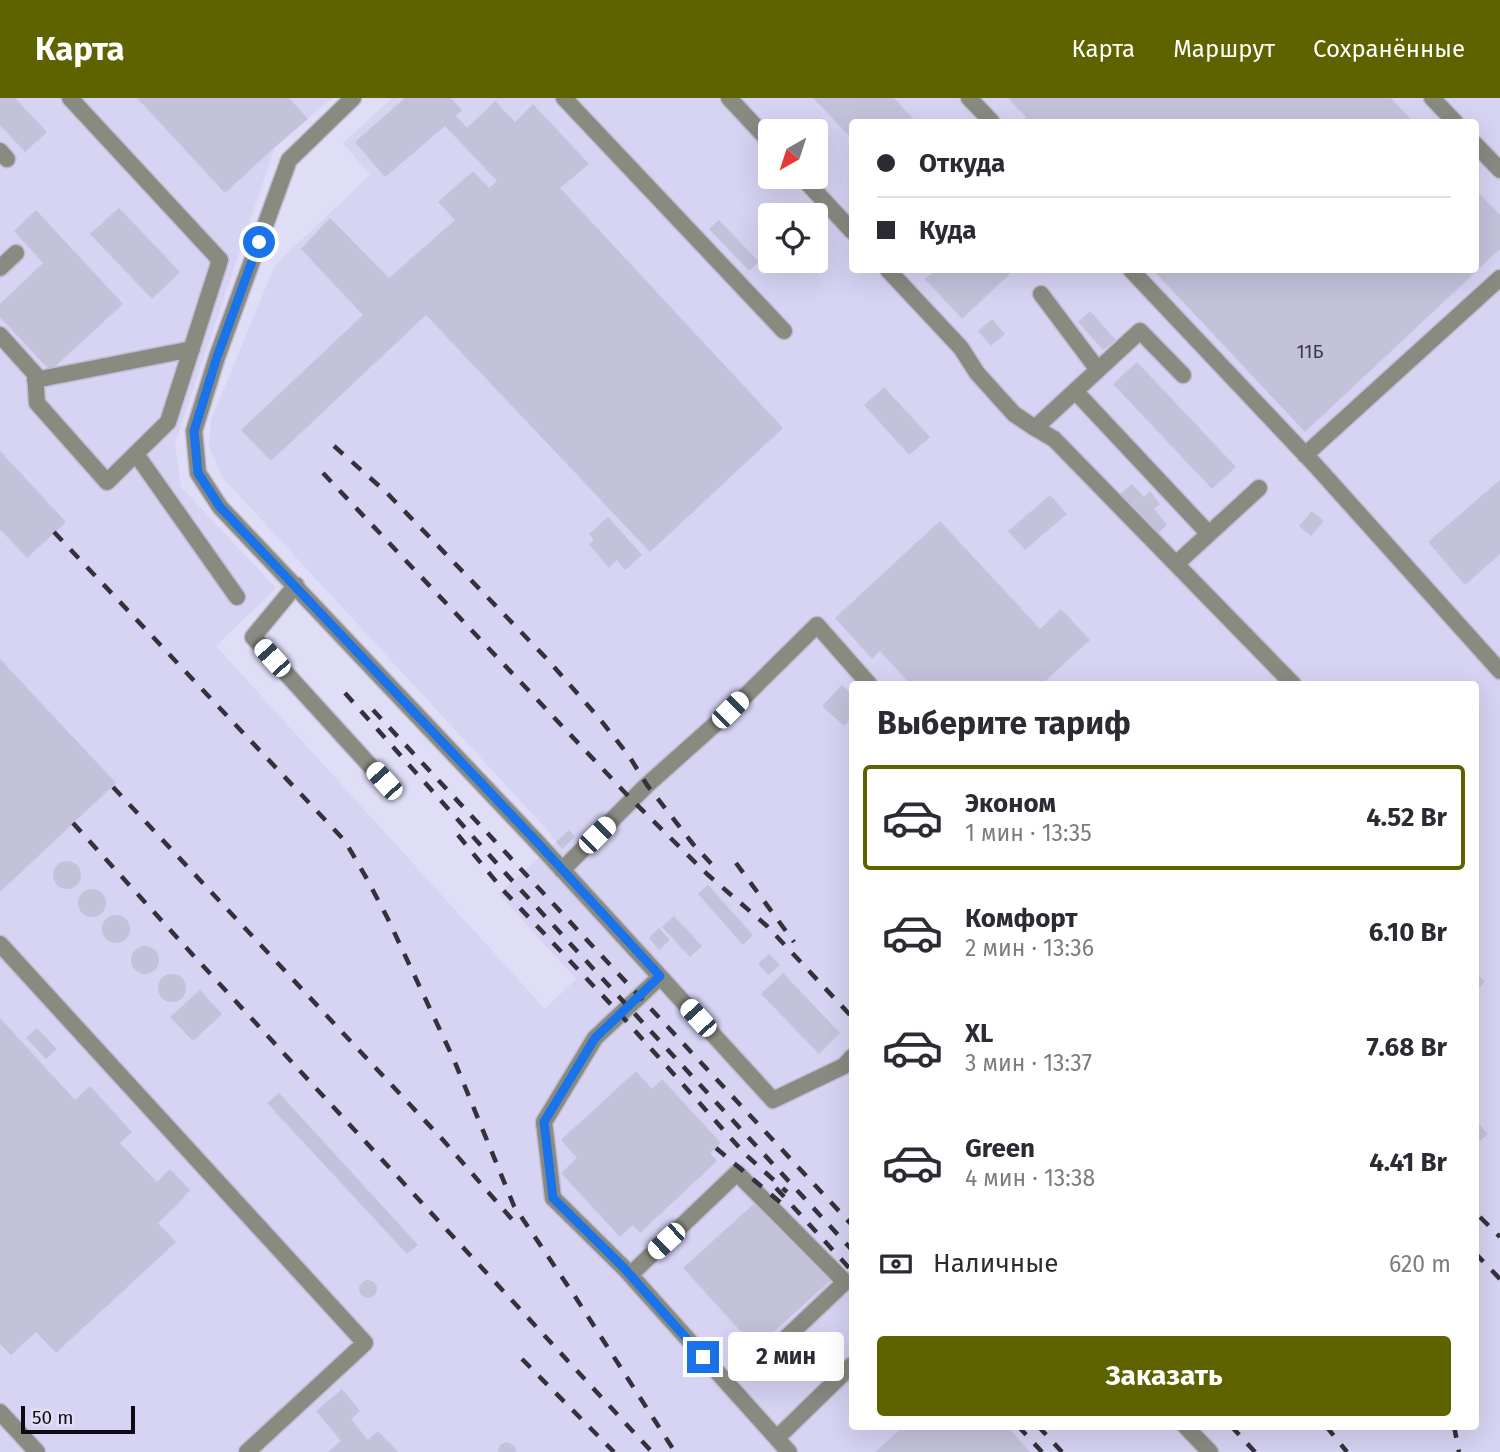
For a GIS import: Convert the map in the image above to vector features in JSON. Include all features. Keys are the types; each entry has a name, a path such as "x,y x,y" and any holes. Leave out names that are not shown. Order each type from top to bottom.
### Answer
{"street":[{"path":"0,335 35,374 37,403 107,482 168,422 220,260 70,98"},
{"path":"353,98 289,160 217,357 194,431 198,473 220,507 536,841 773,1100 849,1066"},
{"path":"564,98 784,331"},
{"path":"729,98 758,129"},
{"path":"969,98 989,119"},
{"path":"1432,98 1452,119"},
{"path":"1479,148 1500,170"},
{"path":"813,189 849,227"},
{"path":"0,268 16,253"},
{"path":"891,273 961,348 977,373 1014,414 1054,439 1290,681"},
{"path":"1133,273 1305,455 1500,671"},
{"path":"1305,455 1500,278"},
{"path":"1041,294 1098,370"},
{"path":"1035,428 1140,331 1183,375"},
{"path":"35,380 192,349"},
{"path":"1075,391 1209,534"},
{"path":"136,454 237,597"},
{"path":"1176,564 1259,488"},
{"path":"296,585 253,638 384,781"},
{"path":"562,870 647,785 730,710 817,625 866,681"},
{"path":"0,944 365,1343 247,1452"},
{"path":"660,976 595,1038 544,1122 553,1198 630,1275 789,1452"},
{"path":"630,1275 737,1173 845,1282 770,1353"},
{"path":"776,1438 849,1368"},
{"path":"0,1412 37,1452"},
{"path":"1189,1430 1210,1452"}],"shaded area":[{"path":"0,98 332,98 275,147 175,443 181,487 276,588 216,646 545,1009 576,979 499,894 556,842 223,478 209,447 211,420 275,265 370,175 343,143 392,98 1500,98 1500,1452 0,1452"}],"building":[{"path":"0,98 15,98 47,132 25,152 0,125"},
{"path":"137,98 289,98 308,119 225,193"},
{"path":"405,98 451,98 462,110 456,116 467,128 495,101 515,122 533,104 589,164 560,188 783,428 650,552 426,315 271,461 241,430 363,315 301,249 330,218 389,278 455,220 438,202 473,171 489,188 497,181 445,126 385,177 355,142"},
{"path":"813,98 894,98 913,119 849,119 849,136"},
{"path":"1008,98 1391,98 1410,119 1024,119 1026,117"},
{"path":"1479,193 1500,215 1500,249 1479,269"},
{"path":"119,208 180,272 152,299 90,234"},
{"path":"36,210 123,304 50,371 0,317 0,304 43,263 14,231"},
{"path":"719,220 758,263 749,271 709,229"},
{"path":"932,273 1011,273 962,319 925,279"},
{"path":"1156,273 1474,273 1305,432"},
{"path":"1090,311 1116,340 1103,350 1078,322"},
{"path":"992,319 1005,334 991,346 978,331"},
{"path":"1137,362 1236,467 1212,489 1113,384"},
{"path":"884,387 930,437 909,455 864,405"},
{"path":"0,451 66,522 27,558 0,529"},
{"path":"1500,480 1500,554 1465,585 1428,542"},
{"path":"1132,484 1144,497 1150,491 1160,504 1154,509 1167,525 1155,536 1119,495"},
{"path":"1050,495 1067,514 1025,550 1008,531"},
{"path":"1312,511 1324,521 1311,536 1299,526"},
{"path":"608,517 642,555 625,570 617,560 609,568 589,544 594,540 589,534"},
{"path":"940,521 1040,629 1061,609 1090,640 1045,681 907,681 880,651 872,659 835,618"},
{"path":"0,659 116,783 0,892"},
{"path":"842,685 849,691 849,721 844,726 822,706"},
{"path":"569,830 575,837 562,849 556,842"},
{"path":"67,861 77,865 81,875 77,885 67,889 57,885 53,875 57,865"},
{"path":"708,885 753,935 743,945 698,894"},
{"path":"92,889 102,893 106,903 102,913 92,917 82,913 78,903 82,893"},
{"path":"116,915 126,919 130,929 126,939 116,943 106,939 102,929 106,919"},
{"path":"674,916 702,946 690,957 662,927"},
{"path":"659,928 670,940 659,950 649,938"},
{"path":"145,946 155,950 159,960 155,970 145,974 135,970 131,960 135,950"},
{"path":"769,954 780,965 769,975 758,964"},
{"path":"783,973 840,1033 819,1054 761,994"},
{"path":"172,974 182,978 186,988 182,998 172,1002 162,998 158,988 162,978"},
{"path":"1479,976 1485,982 1479,987"},
{"path":"200,990 222,1014 193,1041 170,1017"},
{"path":"0,1018 75,1100 90,1086 132,1132 120,1143 157,1182 170,1169 190,1190 158,1223 176,1242 56,1353 36,1332 11,1355 0,1344"},
{"path":"37,1028 57,1049 46,1059 26,1038"},
{"path":"636,1071 652,1089 662,1079 721,1143 710,1153 717,1161 640,1233 633,1225 620,1237 561,1173 577,1158 561,1140"},
{"path":"279,1093 418,1245 407,1254 267,1103"},
{"path":"1479,1124 1488,1134 1479,1142"},
{"path":"758,1200 831,1280 756,1348 683,1268"},
{"path":"364,1280 372,1280 377,1289 375,1296 364,1298 359,1293 359,1285"},
{"path":"342,1389 360,1411 351,1419 368,1440 378,1431 398,1452 328,1452 341,1441 316,1411"},
{"path":"900,1430 1011,1430 1030,1452 875,1452"},
{"path":"506,1442 514,1445 517,1452 498,1452 500,1445"}],"railway":[{"path":"334,446 386,492 548,660 599,718 629,756 647,785 718,871"},
{"path":"323,473 632,800 707,874 767,926 849,1014"},
{"path":"54,532 345,841 388,919 454,1060 514,1206 675,1452"},
{"path":"345,693 508,876 849,1247"},
{"path":"373,710 849,1222"},
{"path":"113,787 443,1140 516,1224"},
{"path":"73,823 652,1452"},
{"path":"458,835 503,890 620,1014 745,1154 787,1192"},
{"path":"736,863 794,942"},
{"path":"716,1148 781,1203"},
{"path":"776,1188 849,1268"},
{"path":"1480,1217 1500,1237"},
{"path":"1479,1257 1500,1279"},
{"path":"522,1359 614,1452"},
{"path":"1022,1430 1042,1452"},
{"path":"1042,1430 1062,1452"},
{"path":"1235,1430 1255,1452"},
{"path":"1329,1430 1347,1452"},
{"path":"1455,1430 1459,1452"}],"route":[{"path":"259,242 217,357 194,431 198,473 220,507 660,976 595,1038 544,1122 553,1198 624,1268 703,1357"}]}
